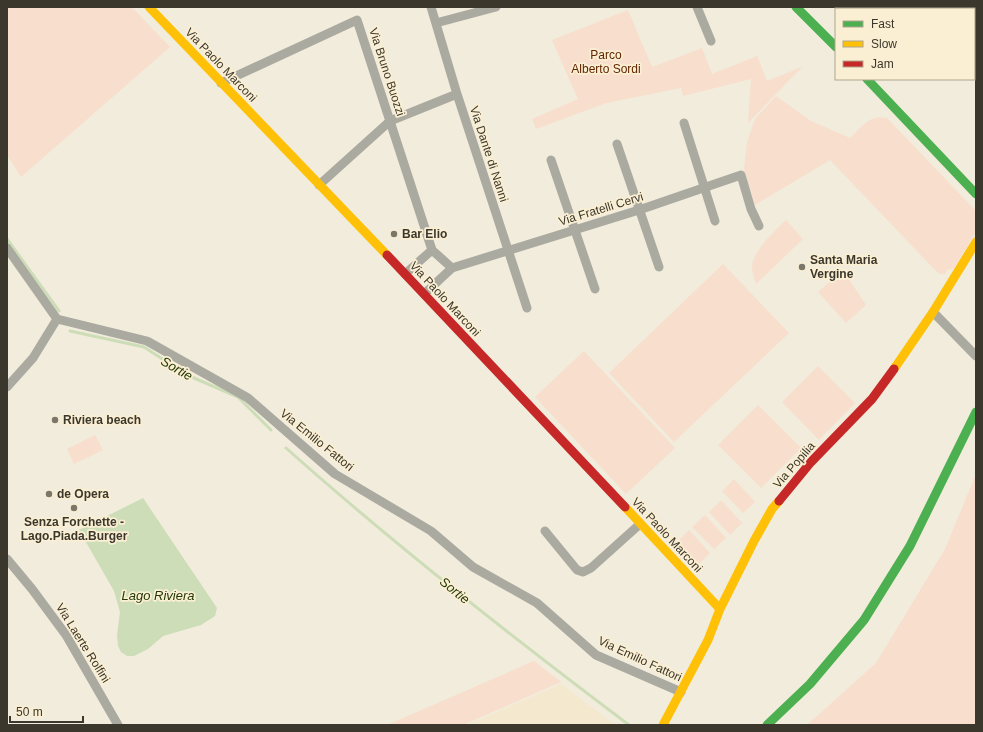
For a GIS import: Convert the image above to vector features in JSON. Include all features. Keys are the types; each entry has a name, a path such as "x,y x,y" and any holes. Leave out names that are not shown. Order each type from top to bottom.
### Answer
{"street":[{"name":"Via Paolo Marconi","path":"149,7 424,294 720,609"},
{"name":"Via Dante di Nanni","path":"430,7 527,308"},
{"path":"436,23 496,7"},
{"path":"697,7 711,41"},
{"path":"796,7 835,46"},
{"name":"Via Bruno Buozzi","path":"221,83 357,20 432,250 452,268"},
{"path":"869,80 976,194"},
{"path":"319,185 390,121 457,94"},
{"path":"684,122 715,221"},
{"path":"617,144 659,267"},
{"path":"551,160 595,289"},
{"name":"Via Fratelli Cervi","path":"424,294 452,268 639,210 741,176 751,208 759,226"},
{"name":"Via Popilia","path":"663,725 708,640 720,609 754,541 772,509 811,462 872,399 889,377 933,312 976,242"},
{"path":"7,248 56,318 33,358 7,387"},
{"path":"405,274 432,250"},
{"path":"933,312 976,356"},
{"name":"Via Emilio Fattori","path":"56,318 147,341 248,398 335,474 431,531 473,567 537,603 596,654 681,692"},
{"path":"767,725 810,684 864,620 910,546 976,412"},
{"path":"545,531 577,570 583,572 591,568 640,524"},
{"name":"Via Laerte Rolfini","path":"7,559 32,589 66,635 118,725"}],"shaded area":[{"path":"561,684 615,725 467,725"}],"green space":[{"path":"7,7 132,7 170,47 21,177 7,155"},
{"name":"Parco Alberto Sordi","path":"628,10 652,67 702,48 712,74 757,56 767,81 802,67 748,123 751,79 683,96 681,88 606,103 536,129 532,119 578,99 552,40"},
{"path":"776,96 811,121 850,138 866,122 875,118 887,118 976,211 976,232 954,268 947,270 945,274 940,274 936,271 830,160 755,205 744,169 747,142 755,119"},
{"path":"786,220 803,239 756,284 752,266 757,253 771,235"},
{"path":"723,264 789,333 674,442 609,373"},
{"path":"843,270 866,305 846,323 818,292"},
{"path":"584,351 675,448 626,494 535,397"},
{"path":"818,366 855,403 819,440 782,402"},
{"path":"758,405 801,448 761,488 718,445"},
{"path":"95,435 103,450 74,464 67,449"},
{"path":"976,474 976,725 807,725 876,663 945,549"},
{"path":"734,479 755,502 743,513 722,491"},
{"path":"721,500 742,523 730,535 709,512"},
{"path":"705,515 726,538 714,549 692,527"},
{"path":"689,530 710,553 698,565 677,542"},
{"path":"534,661 561,682 463,725 387,725"}],"water":[{"name":"Lago Riviera","path":"143,498 217,608 215,616 201,625 163,636 148,649 134,656 127,656 121,652 118,646 117,635 120,612 114,591 79,530"}],"waterway":[{"name":"Sortie","path":"7,239 59,311"},
{"name":"Sortie","path":"70,331 144,347 187,375 238,397 271,430"},
{"name":"Sortie","path":"286,448 412,556 629,725"}],"traffic: fast":[{"path":"796,7 835,46"},
{"path":"868,80 976,194"},
{"path":"767,725 810,684 864,620 910,546 976,412"}],"traffic: slow":[{"path":"149,7 387,255"},
{"path":"894,369 933,312 976,242"},
{"path":"663,725 708,640 720,609 754,541 772,509 779,501"},
{"path":"625,507 720,609"}],"traffic: jam":[{"path":"387,255 625,507"},
{"path":"779,501 811,462 872,399 894,369"}],"place":[{"name":"Bar Elio","path":"394,234"},
{"name":"Santa Maria Vergine","path":"802,267"},
{"name":"Riviera beach","path":"55,420"},
{"name":"de Opera","path":"49,494"},
{"name":"Senza Forchette - Lago.Piada.Burger","path":"74,508"}]}
